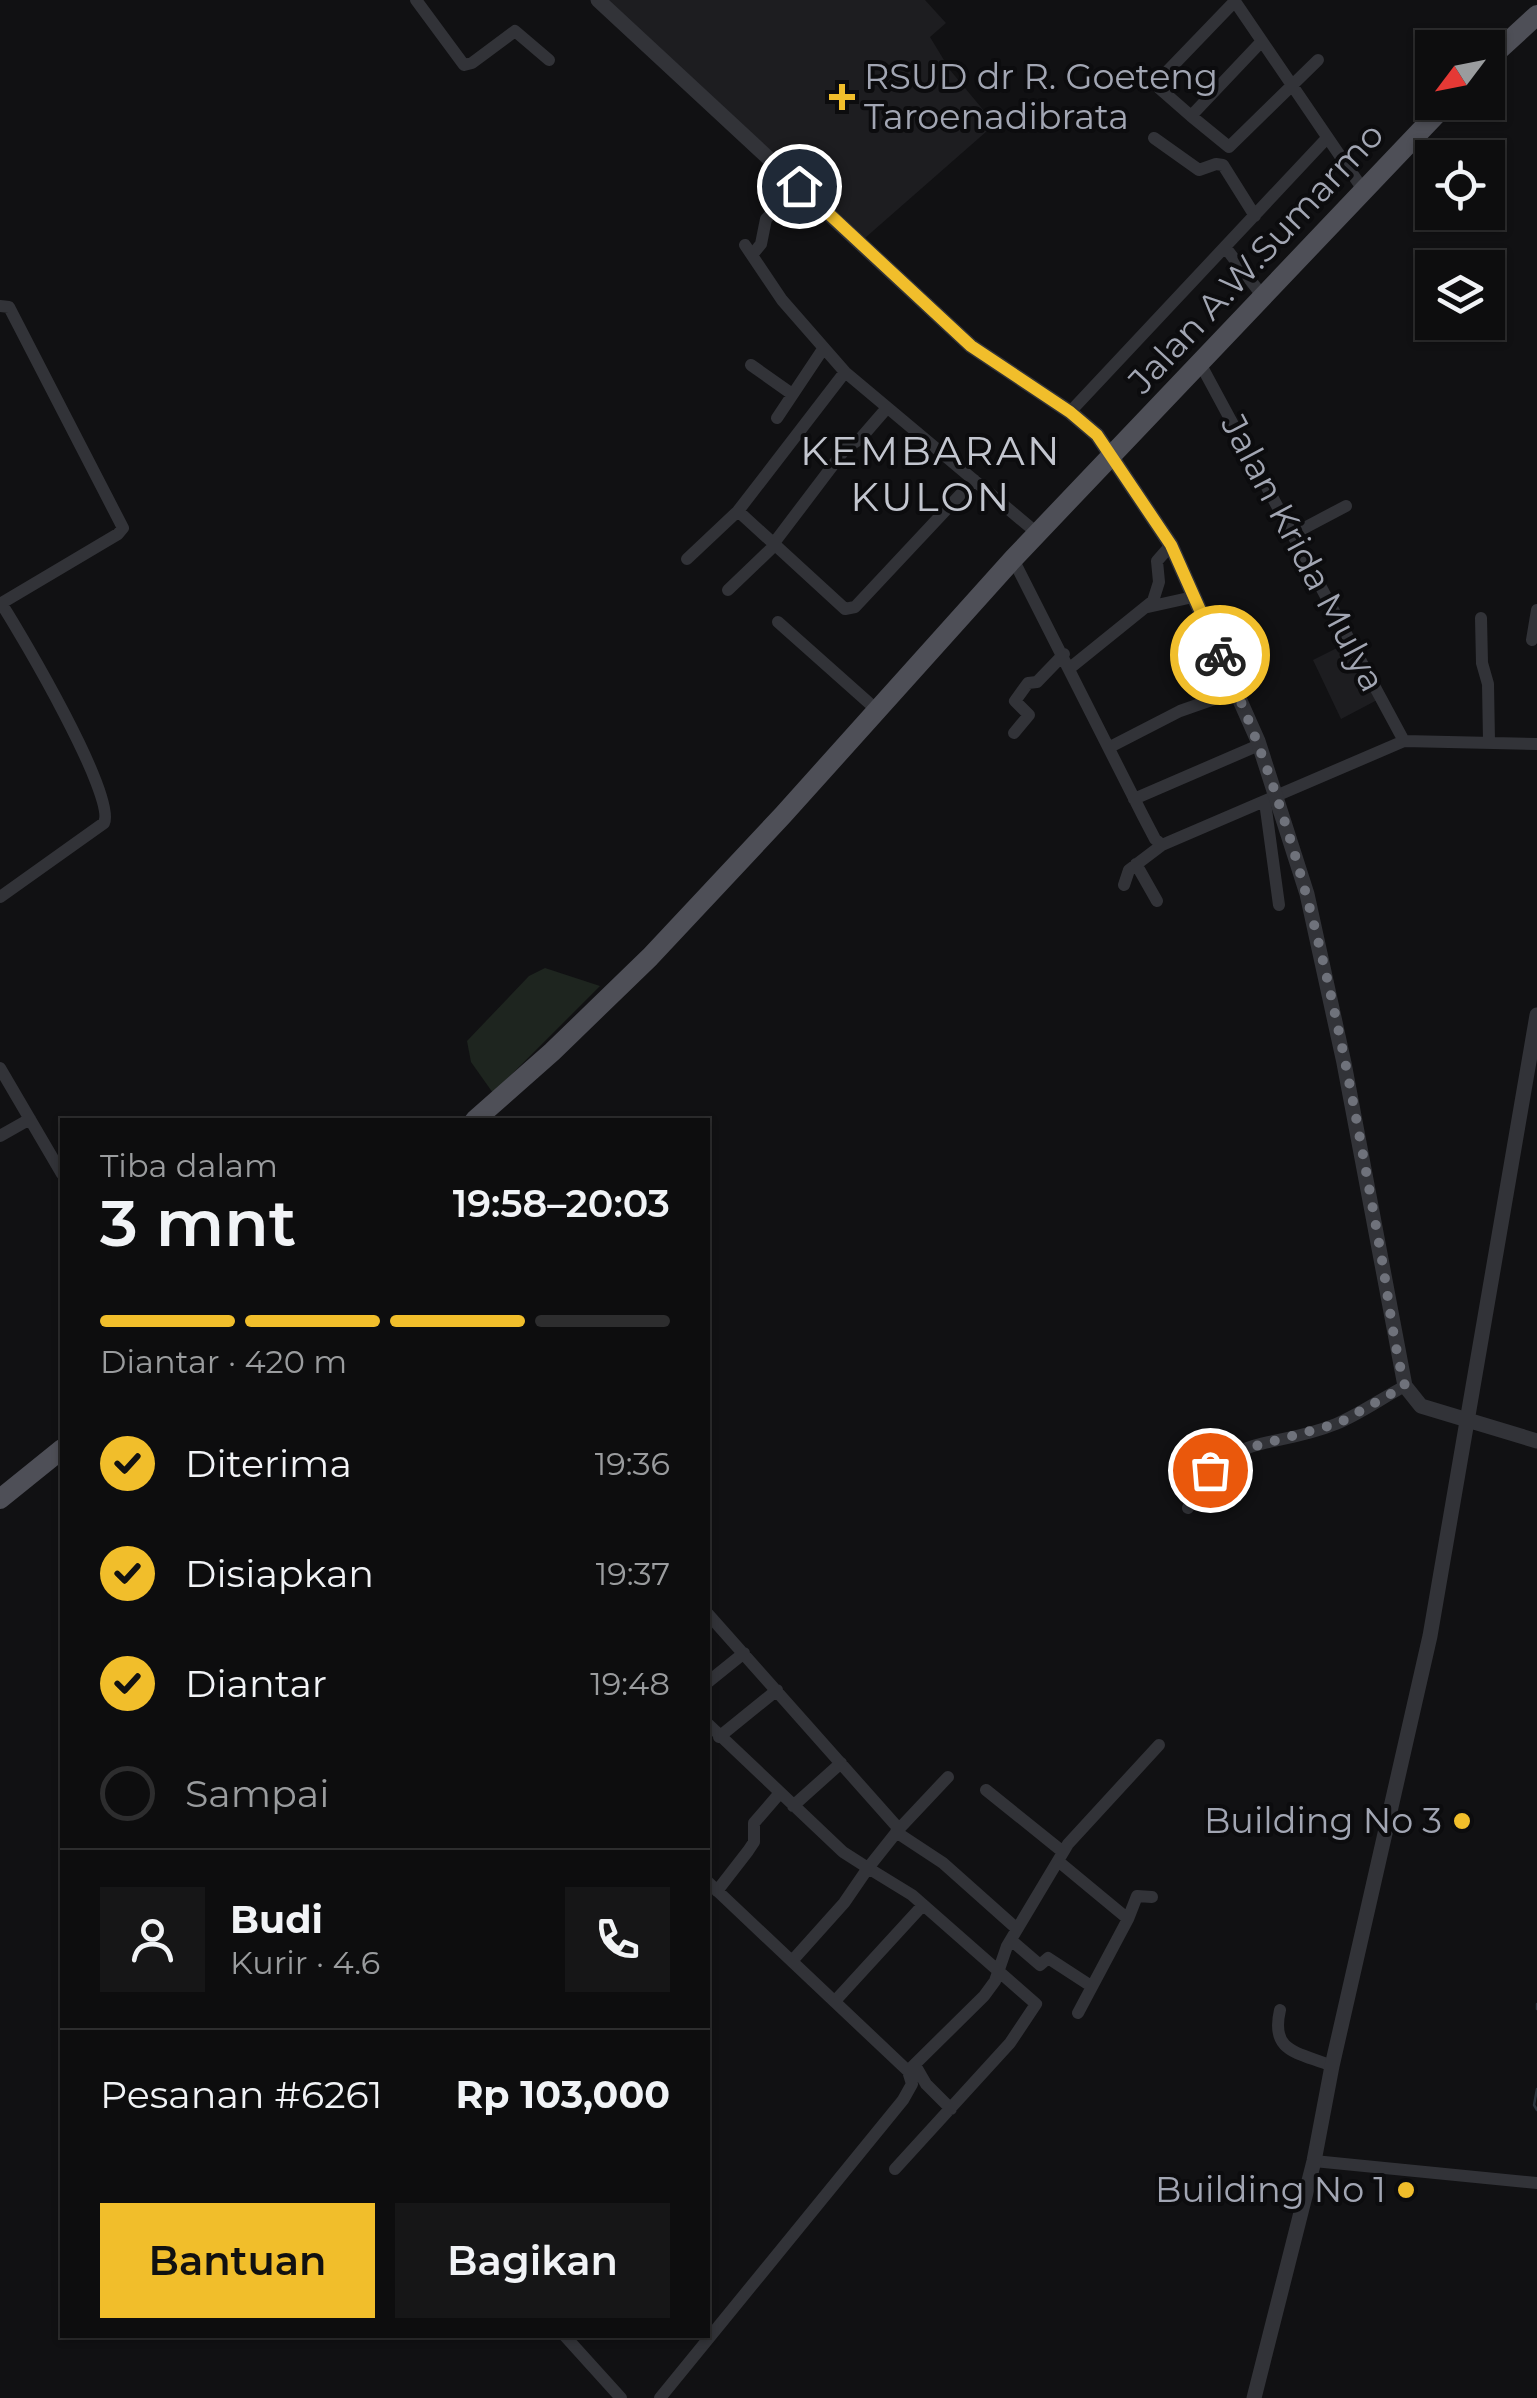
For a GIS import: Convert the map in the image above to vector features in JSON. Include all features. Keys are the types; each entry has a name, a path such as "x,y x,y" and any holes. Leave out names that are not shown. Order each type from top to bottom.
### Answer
{"main road":[{"path":"1505,44 1537,15"},
{"name":"Jalan A.W.Sumarmo","path":"478,1118 650,956 1013,559 1431,120"},
{"path":"0,1499 60,1451"}],"street":[{"path":"416,0 464,65 472,64 515,30 549,60"},
{"path":"598,0 971,346 1070,412 1097,435 1171,545 1259,745 1271,799 1279,905"},
{"path":"1318,60 1292,84 1229,147 1161,90 1158,83 1234,0 1292,84 1327,138 1364,191"},
{"path":"1191,116 1262,41"},
{"path":"1154,138 1198,170 1223,165 1255,216"},
{"path":"1070,412 1327,138"},
{"path":"799,186 766,219 760,244 749,250 782,300 845,372 1038,533"},
{"path":"1225,247 1264,298"},
{"path":"0,306 9,307 122,528 1,603 25,640 98,783 107,816 104,823 0,897"},
{"path":"776,418 823,349"},
{"path":"751,365 792,394"},
{"name":"Jalan Krida Mulya","path":"1200,365 1404,742"},
{"path":"686,558 738,512 845,372"},
{"path":"728,590 774,544 846,448 860,440 886,409"},
{"path":"738,512 844,609 850,610 974,480"},
{"path":"1293,534 1346,506"},
{"path":"1070,668 1148,607 1157,594 1158,561 1171,545"},
{"path":"1013,559 1134,799 1162,845"},
{"path":"1148,607 1192,597"},
{"path":"1532,640 1537,610"},
{"path":"1481,618 1489,742"},
{"path":"778,622 878,710"},
{"path":"1014,733 1028,714 1016,701 1028,683 1037,682 1064,654"},
{"path":"1110,748 1180,711 1237,692"},
{"path":"1124,885 1125,873 1162,845 1404,742 1537,744"},
{"path":"1134,799 1259,745"},
{"path":"1271,799 1307,894 1405,1386 1421,1406 1537,1442"},
{"path":"1136,864 1157,901"},
{"path":"1254,2398 1314,2162 1332,2066 1430,1636 1466,1421 1530,1096 1537,1015"},
{"path":"0,1068 60,1171"},
{"path":"0,1136 30,1119"},
{"path":"1188,1508 1202,1479 1226,1458 1253,1446 1339,1423 1405,1386"},
{"path":"710,1616 898,1830 943,1863 1014,1934 1038,1964 1048,1958 1091,1986"},
{"path":"710,1680 744,1654"},
{"path":"719,1737 777,1690"},
{"path":"710,1726 843,1852 922,1904 1033,2000 1035,2008 1010,2043 895,2169"},
{"path":"710,2337 908,2093 912,2068 984,1996 1014,1934 1060,1856 1100,1806 1159,1745"},
{"path":"792,1806 841,1763"},
{"path":"792,1960 844,1903 898,1830 948,1776"},
{"path":"986,1790 1128,1919"},
{"path":"779,1794 754,1823 754,1842 748,1851 712,1886 951,2108"},
{"path":"1078,2013 1138,1894 1152,1898"},
{"path":"835,2001 922,1904"},
{"path":"1280,2010 1276,2028 1280,2041 1289,2049 1332,2066"},
{"path":"1314,2162 1537,2183"},
{"path":"567,2338 620,2398"},
{"path":"660,2398 709,2338"}],"shaded area":[{"name":"RSUD dr R. Goeteng Taroenadibrata","path":"608,0 925,0 946,23 930,37 950,70 995,124 865,238"},
{"path":"1349,642 1379,699 1341,719 1313,660"},
{"path":"545,968 600,986 493,1093 471,1062 467,1041 529,976"}],"waterway":[{"path":"1537,2004 1537,2009"},
{"path":"1537,2089 1537,2110"}],"way so far":[{"path":"1210,1470 1238,1451 1339,1423 1405,1386 1344,1063 1307,894 1278,796 1220,655"}],"place":[{"name":"RSUD dr R. Goeteng Taroenadibrata","path":"842,97"},
{"name":"Building No 3","path":"1462,1821"},
{"name":"Building No 1","path":"1406,2190"}],"district":[{"name":"KEMBARAN KULON","path":"931,474"}],"route":[{"path":"799,186 971,346 1070,412 1097,435 1171,545 1220,655"}]}
